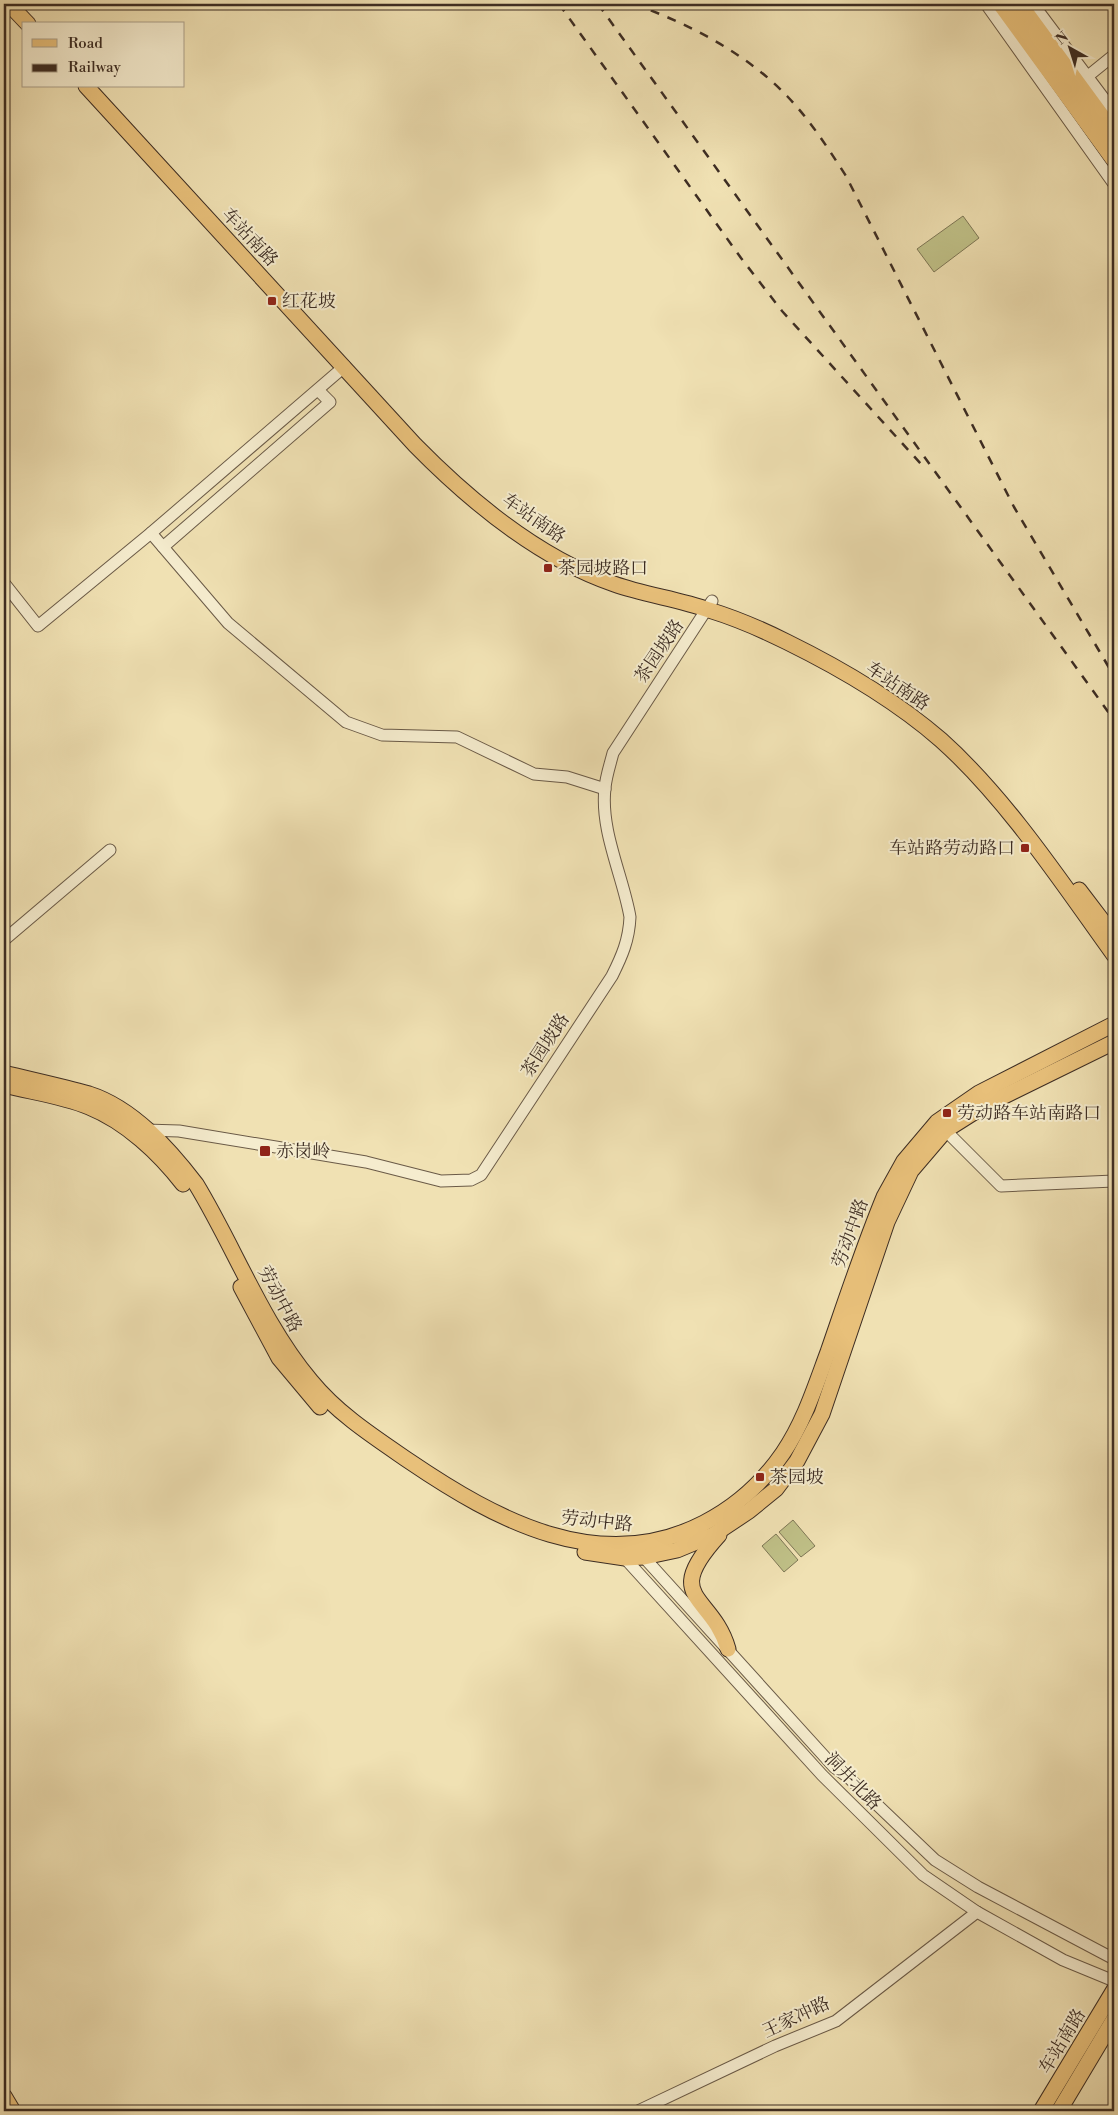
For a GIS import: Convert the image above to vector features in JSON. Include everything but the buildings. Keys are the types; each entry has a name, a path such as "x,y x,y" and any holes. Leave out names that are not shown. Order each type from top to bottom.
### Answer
{"highway":[{"path":"1002,4 1114,158"},
{"path":"1018,4 1114,135"}],"main road":[{"path":"9,4 26,22"},
{"path":"20,4 36,22"},
{"name":"车站南路","path":"88,88 434,464 493,514 561,560 614,584 710,605 786,641 893,702 941,740 994,796 1114,955"},
{"name":"车站南路","path":"98,88 350,361 419,440 496,508 536,536 579,560 648,586 790,633 900,695 947,732 1003,790 1114,936"},
{"name":"劳动中路","path":"4,1086 88,1106 126,1128 171,1169 189,1192 204,1216 271,1345 291,1374 325,1411 439,1492 482,1518 548,1544 629,1552 684,1532 722,1514 754,1487 782,1454 809,1405 884,1197 904,1161 979,1093 1114,1024"},
{"name":"劳动中路","path":"4,1073 91,1095 150,1131 196,1184 288,1352 333,1405 354,1423 472,1502 560,1538 613,1545 644,1557 686,1546 713,1535 776,1489 797,1461 813,1435 896,1200 911,1171 942,1126 1114,1042"},
{"path":"727,1526 696,1564 692,1584 697,1600 723,1632 728,1649"},
{"name":"车站南路","path":"1041,2111 1114,1990"},
{"name":"车站南路","path":"1059,2111 1114,2019"},
{"path":"4,2096 13,2111"}],"street":[{"path":"986,4 1114,184"},
{"path":"1033,4 1114,112"},
{"path":"1088,76 1114,56"},
{"path":"4,583 38,626 151,533 345,366"},
{"path":"163,547 330,402 318,390"},
{"path":"151,533 228,623 346,722 382,735 458,737 534,774 567,777 605,789"},
{"name":"茶园坡路","path":"126,1128 150,1131 179,1131 366,1162 441,1181 471,1180 481,1175 612,976 624,952 630,933 630,917 608,825 605,789 613,754 710,605"},
{"path":"4,940 110,850"},
{"path":"942,1126 1001,1186 1114,1181"},
{"name":"洞井北路","path":"629,1552 851,1805 923,1875 977,1912 1063,1960 1114,1981"},
{"name":"洞井北路","path":"644,1557 834,1767 935,1860 978,1887 1114,1959"},
{"name":"王家冲路","path":"638,2111 775,2046 836,2021 977,1912"}],"green space":[{"path":"963,216 979,238 934,272 917,249"},
{"path":"793,1520 815,1546 801,1557 779,1532"},
{"path":"776,1534 798,1560 784,1572 762,1546"}],"railway":[{"path":"559,4 741,258 782,311 921,464"},
{"path":"598,4 1114,720"},
{"path":"634,4 716,41 754,66 787,96 818,134 846,176 1014,507 1114,676"}],"place":[{"name":"红花坡","path":"272,301"},
{"name":"茶园坡路口","path":"548,568"},
{"name":"车站路劳动路口","path":"1025,848"},
{"name":"劳动路车站南路口","path":"947,1113"},
{"name":"赤岗岭","path":"265,1151"},
{"name":"茶园坡","path":"760,1477"}]}
